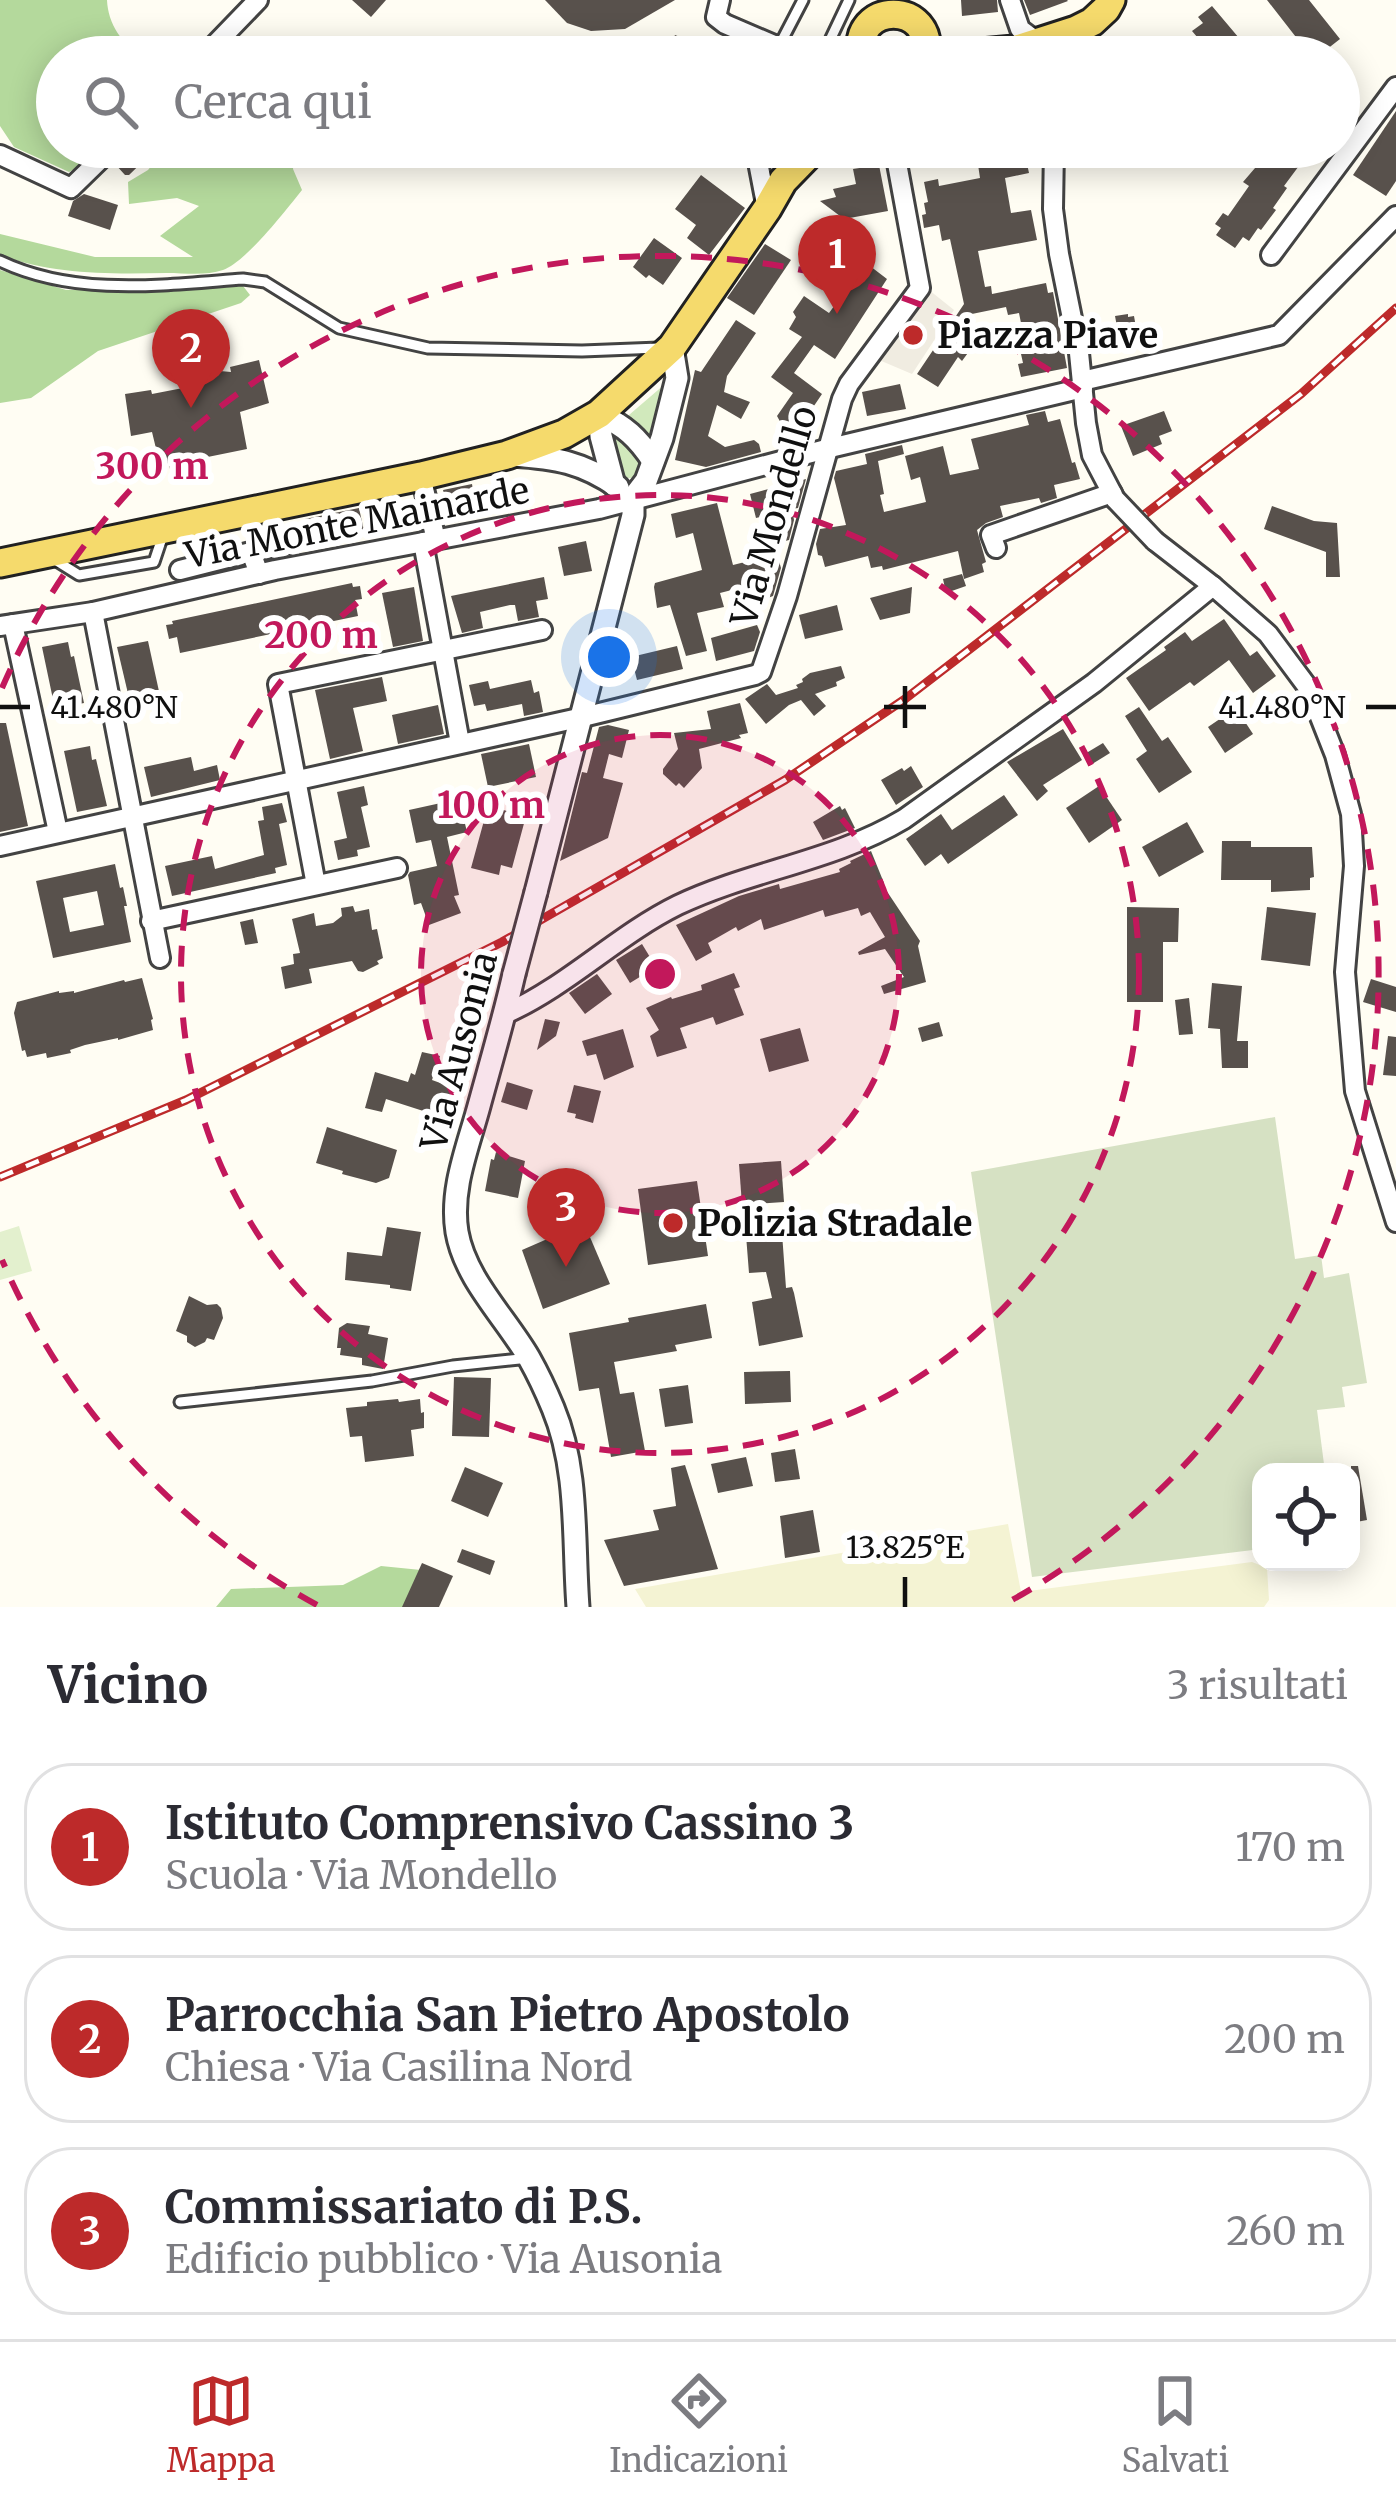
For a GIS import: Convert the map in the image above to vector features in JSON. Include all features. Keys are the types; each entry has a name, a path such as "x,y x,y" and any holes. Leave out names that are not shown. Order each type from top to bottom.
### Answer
{"main road":[{"path":"1064,36 1092,22 1111,0"},
{"path":"863,36 880,9 935,34 954,36"},
{"path":"0,562 421,476 564,434 599,414 672,347 796,168"},
{"path":"767,208 812,168"}],"street":[{"path":"223,36 258,0"},
{"path":"719,0 716,17 752,36"},
{"path":"1010,0 1026,36"},
{"path":"1360,135 1396,87"},
{"path":"0,155 71,188 91,168"},
{"path":"759,168 767,208"},
{"name":"Via Mondello","path":"583,717 761,672 849,384 920,288 898,168"},
{"path":"1054,168 1058,254 1092,455 1114,496 1155,541 1268,634 1309,689 1335,754 1351,814 1354,866 1345,972 1355,1091 1396,1222"},
{"path":"1271,255 1336,168"},
{"name":"Via Monte Mainarde","path":"7,625 599,509 624,491 830,448 1279,335 1396,216"},
{"name":"Via Ausonia","path":"624,491 646,481 662,438 677,378 672,347"},
{"path":"599,414 624,426 653,461"},
{"name":"Via Ausonia","path":"578,1607 575,1521 564,1442 529,1358 462,1250 456,1229 456,1187 633,515 601,436 599,414"},
{"path":"507,454 572,462 624,491"},
{"path":"421,476 460,743"},
{"path":"996,548 991,535 1114,496"},
{"path":"180,570 294,542"},
{"path":"251,552 259,574"},
{"path":"505,1014 537,1000 674,907 724,886 829,854 904,819 1094,683 1213,586"},
{"path":"92,612 160,958"},
{"path":"7,625 58,832"},
{"path":"316,885 278,684 542,631"},
{"path":"0,847 583,717"},
{"path":"151,921 397,868"}],"lane":[{"path":"784,36 802,0"},
{"path":"833,36 849,0"},
{"path":"0,261 78,285 265,282 339,328 428,348 581,352 672,347"},
{"path":"181,1402 372,1382 529,1358"}],"green space":[{"path":"0,0 107,0 121,36 36,36 36,157 14,147 0,126"},
{"path":"293,168 302,190 254,246 216,272 82,272 0,255 0,234 95,257 193,257 160,236 199,206 177,198 129,204 128,182 148,170"},
{"path":"0,270 66,290 243,286 250,295 241,303 98,351 31,398 0,403"},
{"path":"672,378 656,443 640,428 622,421"},
{"path":"607,433 620,435 644,460 638,475 628,478 622,474"},
{"path":"1275,1117 1295,1259 1321,1255 1324,1278 1349,1273 1367,1383 1342,1387 1345,1407 1317,1410 1324,1463 1252,1463 1252,1550 1032,1577 971,1172"},
{"path":"19,1226 32,1271 0,1280 0,1232"},
{"path":"1008,1524 1021,1592 1252,1562 1252,1571 1267,1571 1269,1600 1264,1607 646,1607 635,1589"},
{"path":"381,1566 421,1570 404,1607 216,1607 231,1589 343,1585"}],"shaded area":[{"name":"Piazza Piave","path":"924,286 954,310 912,374 872,357"}],"building":[{"path":"352,0 386,0 371,17"},
{"path":"545,0 675,0 625,29 591,31 567,23"},
{"path":"961,0 997,0 998,12 962,16"},
{"path":"1024,0 1067,0 1068,1 1030,15"},
{"path":"1267,0 1309,0 1338,36 1295,36"},
{"path":"1212,6 1237,36 1196,36 1192,31 1203,23 1198,17"},
{"path":"1396,111 1396,181 1386,196 1353,175"},
{"path":"880,168 888,211 844,219 820,201 836,197 833,189 856,184 853,169"},
{"path":"978,168 1028,168 1029,173 1005,178 1011,213 1031,210 1037,240 978,251 985,287 991,286 992,294 1046,283 1048,293 1053,292 1067,368 1021,377 1021,354 1044,349 1040,324 1022,328 1019,313 1008,315 1006,307 962,316 978,327 967,342 973,346 962,361 958,357 938,387 917,374 964,304 950,239 942,241 939,225 924,228 922,215 928,202 924,182 938,179 939,186 980,178"},
{"path":"1255,168 1297,168 1261,230 1249,241 1243,237 1235,248 1216,235 1221,228 1215,224 1223,213 1228,216 1249,186 1243,182"},
{"path":"701,175 745,208 709,255 687,238 696,225 675,209"},
{"path":"84,194 118,205 110,230 68,216 73,201"},
{"path":"832,237 887,279 835,359 814,345 794,373 822,394 795,434 777,416 793,393 771,377 802,337 789,329 804,296 829,313 843,294 809,266"},
{"path":"654,238 682,258 663,285 633,267"},
{"path":"765,244 791,260 754,315 727,298"},
{"path":"1115,316 1134,316 1138,339 1120,343"},
{"path":"736,320 756,333 727,376 724,392 750,402 741,419 717,405 708,436 725,447 754,440 761,452 706,467 675,460 695,370 701,372"},
{"path":"259,360 269,403 240,412 247,449 183,462 187,478 172,481 169,463 160,465 152,432 131,436 125,394 183,388 209,370 231,372 230,367"},
{"path":"900,384 906,409 867,416 862,392"},
{"path":"1045,411 1048,422 1060,419 1080,479 1054,485 1057,498 1000,506 1003,517 977,530 986,562 984,572 964,579 958,551 883,570 882,566 871,568 868,556 825,567 816,544 820,529 846,525 836,471 867,464 865,454 902,445 904,454 878,461 884,512 926,502 920,477 911,480 905,456 943,446 950,475 979,469 971,439 1029,425 1026,415"},
{"path":"1164,411 1172,431 1159,436 1162,444 1133,456 1121,426"},
{"path":"806,479 798,508 792,509 789,540 778,543 772,514 756,518 750,494"},
{"path":"511,482 516,506 452,523 443,490"},
{"path":"717,503 733,565 777,554 781,568 773,596 768,598 763,582 720,593 724,607 697,613 707,651 686,656 670,605 657,608 654,587 702,570 693,533 676,538 671,514"},
{"path":"1272,506 1314,521 1337,523 1340,577 1326,577 1326,552 1264,529"},
{"path":"359,508 364,531 310,541 305,519"},
{"path":"586,541 592,571 564,576 558,547"},
{"path":"962,574 966,586 946,593 943,579"},
{"path":"544,577 548,599 536,601 539,617 518,621 515,605 510,605 480,612 483,628 462,633 451,596"},
{"path":"352,583 360,586 362,599 355,600 358,616 180,653 177,637 169,639 166,625 172,621"},
{"path":"414,587 423,641 393,647 382,593"},
{"path":"912,587 910,613 880,620 870,598"},
{"path":"837,605 843,630 805,639 799,615"},
{"path":"1224,619 1250,656 1257,651 1276,676 1253,693 1229,660 1149,711 1126,678 1185,632 1192,641"},
{"path":"757,625 760,632 754,651 716,661 711,638"},
{"path":"148,641 160,696 130,702 117,647"},
{"path":"68,642 84,703 55,709 42,647"},
{"path":"677,646 683,669 637,680 631,657"},
{"path":"841,666 845,678 815,694 826,706 814,716 801,700 766,724 745,699 767,684 776,695 798,688 810,673"},
{"path":"382,677 387,701 353,708 363,751 330,759 315,690"},
{"path":"531,680 534,693 539,691 543,712 524,716 522,704 487,711 485,704 474,706 469,685 488,681 490,689"},
{"path":"740,703 748,733 699,749 702,768 684,788 679,783 676,786 663,774 678,749 674,733 711,729 707,711"},
{"path":"438,705 444,734 398,744 392,715"},
{"path":"1139,707 1162,741 1168,737 1192,772 1159,793 1136,759 1147,751 1125,716"},
{"path":"1236,708 1253,734 1225,753 1208,727"},
{"path":"0,723 6,723 28,826 0,832"},
{"path":"599,727 629,730 622,758 609,754 603,778 623,783 608,838 560,861 582,772 587,773"},
{"path":"1063,729 1082,760 1043,785 1048,791 1037,801 1007,762"},
{"path":"1103,743 1110,753 1089,766 1083,755"},
{"path":"529,744 536,777 488,787 481,754"},
{"path":"90,746 107,806 77,812 64,751"},
{"path":"191,757 194,771 217,765 220,780 151,797 144,767"},
{"path":"911,766 923,787 896,805 881,780"},
{"path":"364,786 368,805 361,807 370,847 357,850 358,856 338,860 334,841 347,838 337,792"},
{"path":"1099,786 1122,820 1089,843 1066,808"},
{"path":"1004,795 1018,815 948,864 941,854 925,866 906,839 941,814 952,830"},
{"path":"459,799 467,832 447,837 459,895 454,896 461,913 429,925 421,903 414,905 408,875 437,866 431,840 416,843 409,810"},
{"path":"282,803 287,822 279,824 287,865 275,868 276,873 172,896 165,866 212,856 215,869 264,855 258,821 264,820 262,807"},
{"path":"488,806 526,816 512,868 501,865 499,875 471,868"},
{"path":"840,806 855,828 823,840 813,822"},
{"path":"1187,822 1204,852 1159,877 1142,847"},
{"path":"1222,841 1251,841 1251,847 1312,847 1310,890 1271,892 1271,880 1221,880"},
{"path":"871,851 882,884 920,941 926,982 884,994 881,986 904,977 885,949 859,955 885,937 870,912 861,916 858,908 825,917 823,910 764,930 761,919 738,931 736,927 708,943 712,952 696,961 676,925 739,896 840,872"},
{"path":"115,864 131,942 53,958 36,881","holes":["97,891 104,925 70,932 63,898"]},
{"path":"353,906 355,912 369,909 383,958 379,964 363,972 352,961 309,969 312,983 285,989 281,967 294,964 293,954 300,953 292,919 314,913 316,926 333,923 342,916 341,908"},
{"path":"1127,907 1179,908 1178,942 1163,942 1163,1002 1127,1002"},
{"path":"1267,907 1316,913 1310,966 1261,960"},
{"path":"253,919 258,943 245,945 240,922"},
{"path":"642,944 656,967 630,983 616,960"},
{"path":"734,973 740,987 734,989 744,1015 716,1025 713,1017 680,1028 687,1048 657,1057 650,1036 659,1030 646,1008 702,990 701,985"},
{"path":"597,974 612,994 585,1014 569,993"},
{"path":"142,978 153,1030 47,1058 46,1053 27,1057 22,1051 14,1013 17,1002"},
{"path":"1371,979 1396,987 1396,1012 1363,1002"},
{"path":"1212,983 1242,986 1237,1041 1248,1041 1248,1068 1222,1068 1220,1029 1208,1028"},
{"path":"1189,998 1193,1034 1179,1035 1175,1000"},
{"path":"545,1019 560,1022 556,1036 537,1050"},
{"path":"939,1022 943,1036 922,1042 918,1028"},
{"path":"800,1028 809,1061 769,1072 760,1039"},
{"path":"623,1029 634,1067 604,1080 596,1054 587,1056 582,1041"},
{"path":"1388,1036 1396,1037 1396,1076 1383,1075"},
{"path":"422,1052 440,1056 432,1080 454,1088 445,1118 386,1099 382,1112 365,1108 375,1072 408,1082"},
{"path":"507,1082 533,1090 527,1110 501,1102"},
{"path":"574,1085 601,1091 593,1123 567,1112"},
{"path":"327,1127 397,1150 389,1178 376,1183 316,1163"},
{"path":"496,1152 525,1161 518,1198 485,1191"},
{"path":"781,1161 784,1202 742,1205 739,1164"},
{"name":"Polizia Stradale","path":"697,1181 708,1256 648,1265 638,1189"},
{"path":"584,1223 610,1284 543,1309 522,1250"},
{"path":"387,1227 421,1232 411,1291 345,1280 347,1252 382,1256"},
{"path":"782,1233 786,1288 792,1287 803,1337 759,1346 752,1302 772,1298 766,1272 749,1273 746,1235"},
{"path":"189,1296 207,1305 217,1304 223,1318 214,1340 207,1338 195,1347 176,1331"},
{"path":"706,1304 712,1338 675,1345 677,1351 614,1362 620,1394 634,1392 645,1451 611,1457 599,1388 579,1391 569,1333"},
{"path":"347,1323 370,1326 368,1334 388,1338 383,1369 362,1365 362,1358 340,1355 339,1328"},
{"path":"790,1371 791,1402 745,1404 744,1372"},
{"path":"454,1377 491,1378 489,1437 452,1436"},
{"path":"688,1385 693,1423 665,1427 659,1389"},
{"path":"420,1399 424,1412 424,1428 411,1430 414,1456 365,1462 362,1436 350,1437 346,1408"},
{"path":"795,1449 800,1479 775,1482 771,1453"},
{"path":"746,1457 753,1486 718,1493 711,1464"},
{"path":"685,1465 718,1569 624,1586 604,1540 659,1530 653,1510 676,1506 671,1468"},
{"path":"465,1467 503,1483 488,1517 451,1501"},
{"path":"1360,1478 1367,1520 1360,1521"},
{"path":"813,1510 820,1552 785,1558 780,1516"},
{"path":"462,1549 495,1561 490,1575 457,1562"},
{"path":"422,1563 453,1576 439,1607 402,1607"}],"railway":[{"path":"0,1177 186,1100 502,942 785,780 905,699 1301,394 1396,308"}],"place":[{"name":"Istituto Comprensivo Cassino 3","path":"837,314"},
{"name":"Piazza Piave","path":"913,335"},
{"name":"Parrocchia San Pietro Apostolo","path":"191,408"},
{"name":"Polizia Stradale","path":"673,1223"},
{"name":"Commissariato di P.S.","path":"566,1267"}]}
